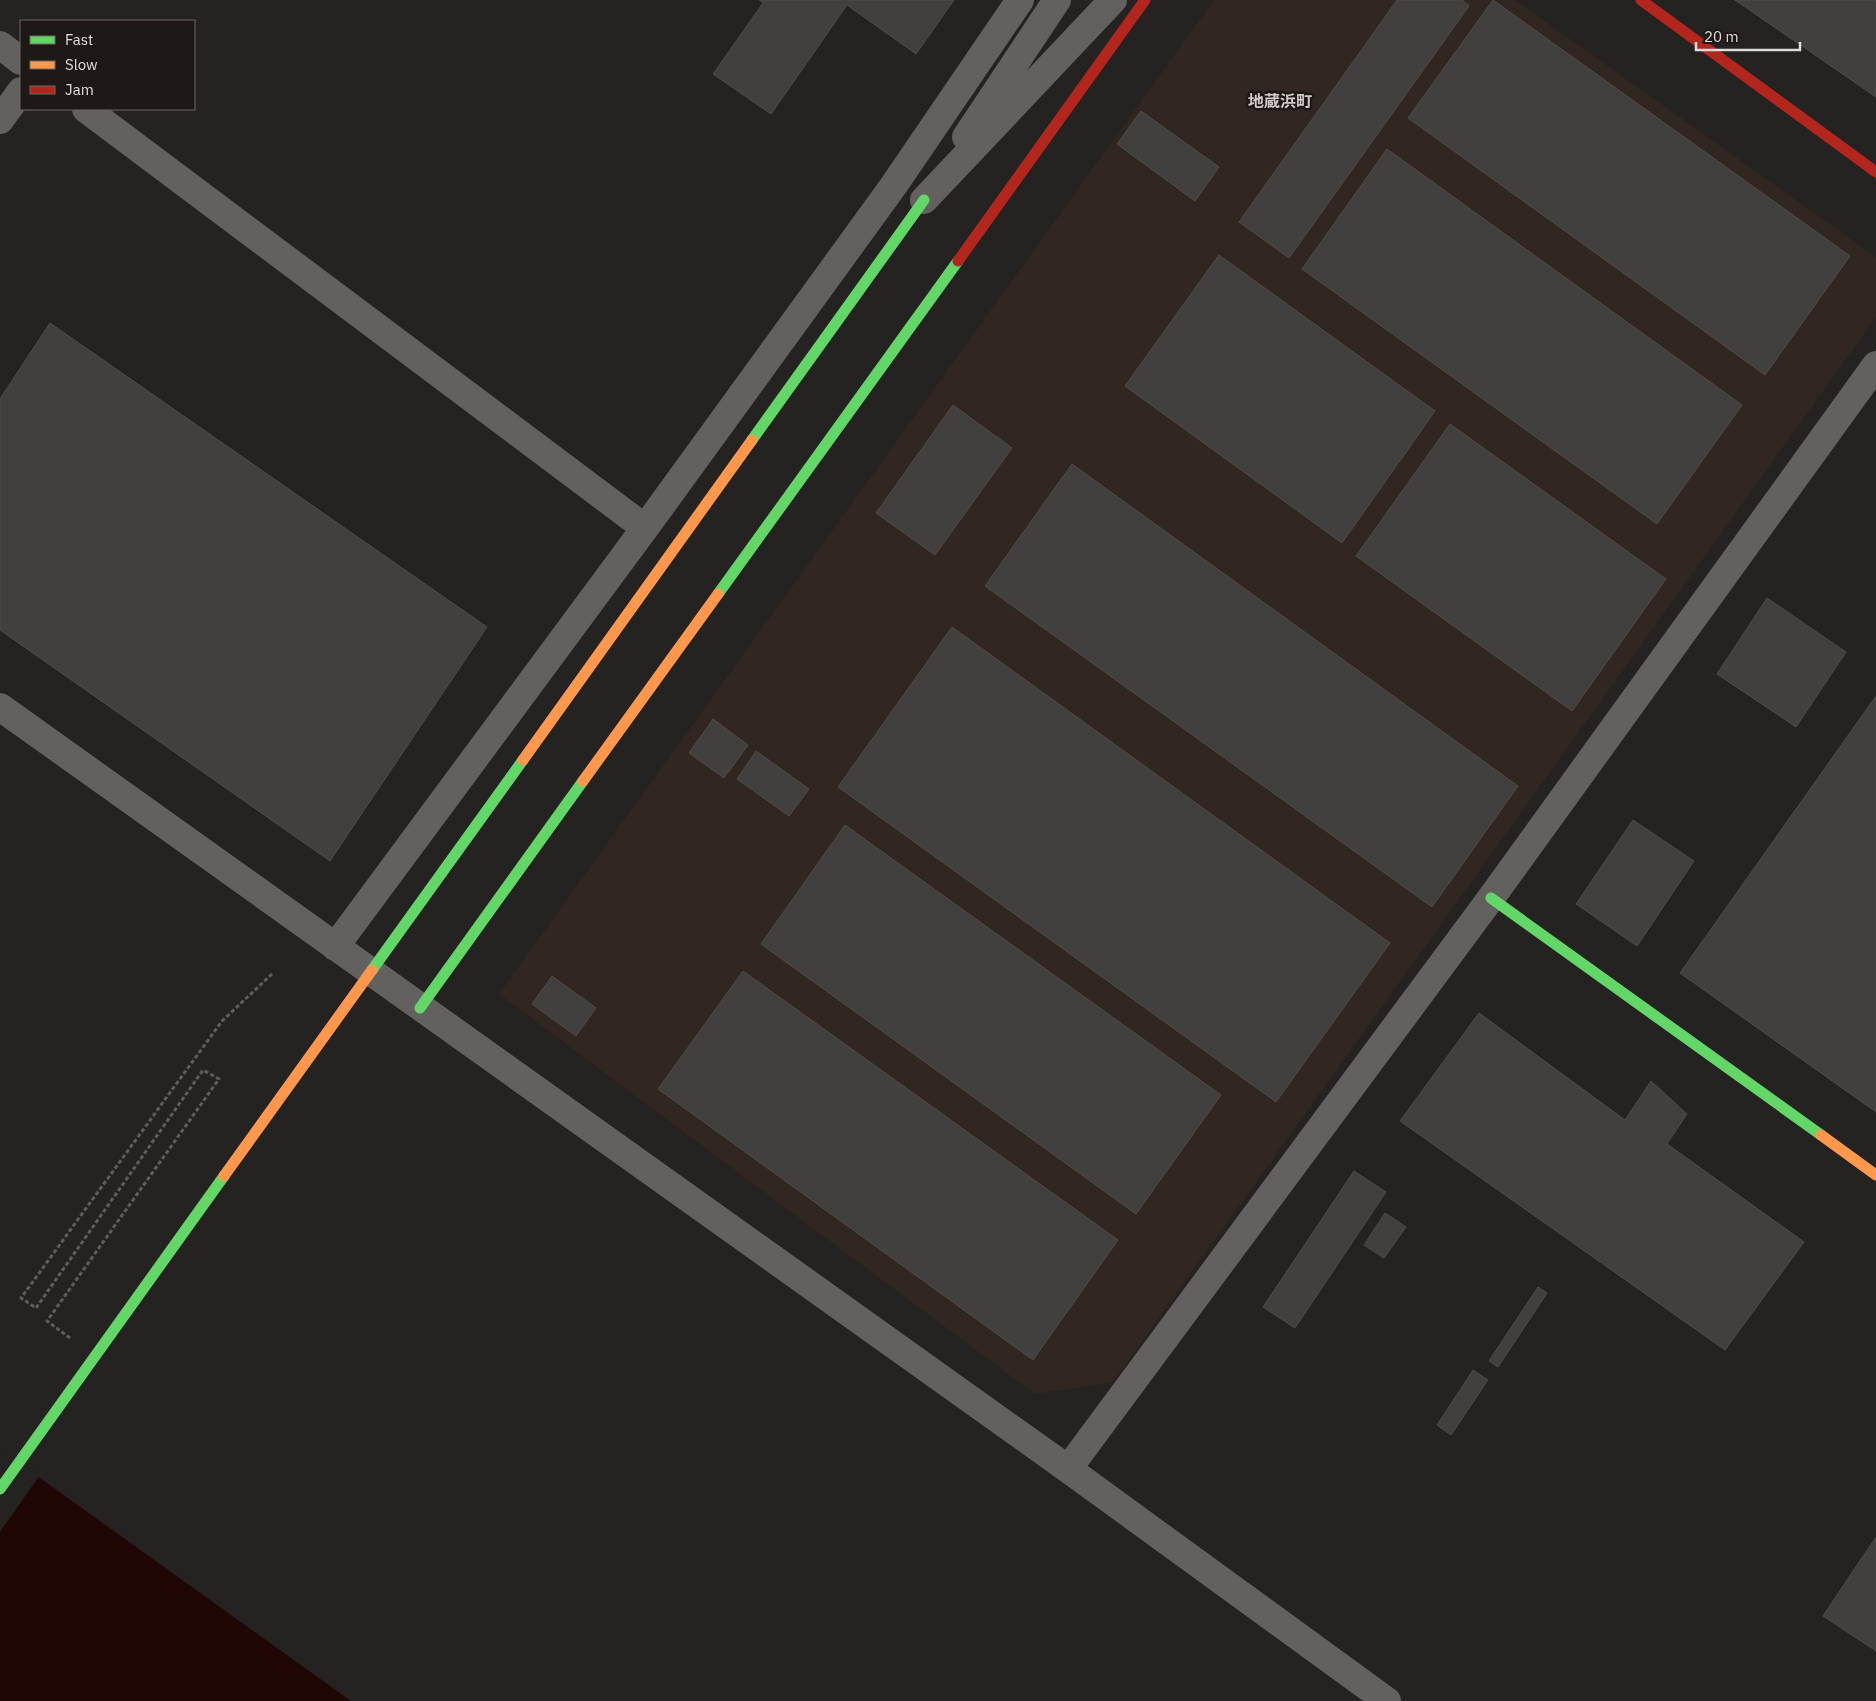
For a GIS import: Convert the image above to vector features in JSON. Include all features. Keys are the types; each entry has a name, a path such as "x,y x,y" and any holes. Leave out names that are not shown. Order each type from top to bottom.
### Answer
{"street":[{"path":"335,947 645,528 894,185 1020,0"},
{"path":"0,1490 924,200 1056,0"},
{"path":"924,200 1113,0"},
{"path":"420,1008 1145,0"},
{"path":"1641,0 1876,172"},
{"path":"0,45 20,60"},
{"path":"0,120 20,92"},
{"path":"87,110 645,528"},
{"path":"1068,1469 1491,898 1876,365"},
{"path":"0,707 1068,1469 1387,1701"},
{"path":"1491,898 1876,1175"}],"path":[{"path":"66,1347 72,1339 47,1321 219,1079 203,1070 36,1308 21,1298 222,1021 272,974"}],"shaded area":[{"path":"1214,0 1515,0 1876,257 1876,317 1113,1382 1035,1394 499,994"},
{"path":"0,1449 19,1463 351,1701 0,1701"}],"pier":[{"path":"0,1447 40,1475 0,1532"}],"building":[{"path":"759,0 954,0 916,54 847,5 771,114 713,74 763,3"},
{"path":"1397,0 1462,0 1469,6 1289,258 1239,222"},
{"path":"1493,0 1850,256 1765,375 1408,118"},
{"path":"1735,0 1876,0 1876,97"},
{"path":"1141,111 1219,167 1195,201 1117,144"},
{"path":"1387,149 1742,405 1657,524 1302,269"},
{"path":"1219,255 1435,411 1342,543 1125,386"},
{"path":"50,323 487,627 330,861 0,630 0,399"},
{"path":"953,405 1012,448 935,555 876,513"},
{"path":"1450,424 1666,579 1572,711 1356,556"},
{"path":"1072,464 1518,786 1432,907 985,586"},
{"path":"1767,598 1846,652 1796,727 1717,674"},
{"path":"952,627 1390,943 1276,1102 838,787"},
{"path":"1876,696 1876,1112 1680,973"},
{"path":"713,719 748,745 724,778 689,753"},
{"path":"756,751 809,789 789,816 737,779"},
{"path":"1633,820 1694,861 1637,946 1576,904"},
{"path":"845,825 1221,1095 1136,1214 761,944"},
{"path":"743,971 1118,1240 1033,1360 658,1089"},
{"path":"552,976 596,1008 576,1036 532,1004"},
{"path":"1479,1013 1625,1120 1651,1081 1687,1114 1667,1144 1804,1242 1725,1350 1400,1121"},
{"path":"1354,1171 1386,1192 1295,1328 1263,1307"},
{"path":"1385,1213 1406,1227 1384,1258 1364,1245"},
{"path":"1538,1287 1547,1293 1498,1367 1489,1361"},
{"path":"1473,1370 1488,1380 1451,1435 1437,1425"},
{"path":"1876,1537 1876,1651 1823,1616"}],"traffic: fast":[{"path":"752,440 924,200"},
{"path":"718,594 958,261"},
{"path":"372,970 523,760"},
{"path":"420,1008 583,781"},
{"path":"1491,898 1821,1135"},
{"path":"0,1489 224,1176"}],"traffic: slow":[{"path":"523,760 752,440"},
{"path":"583,781 718,594"},
{"path":"224,1176 372,970"},
{"path":"1821,1135 1876,1175"}],"traffic: jam":[{"path":"958,261 1145,0"},
{"path":"1641,0 1876,172"}],"district":[{"name":"地蔵浜町","path":"1280,101"}]}
